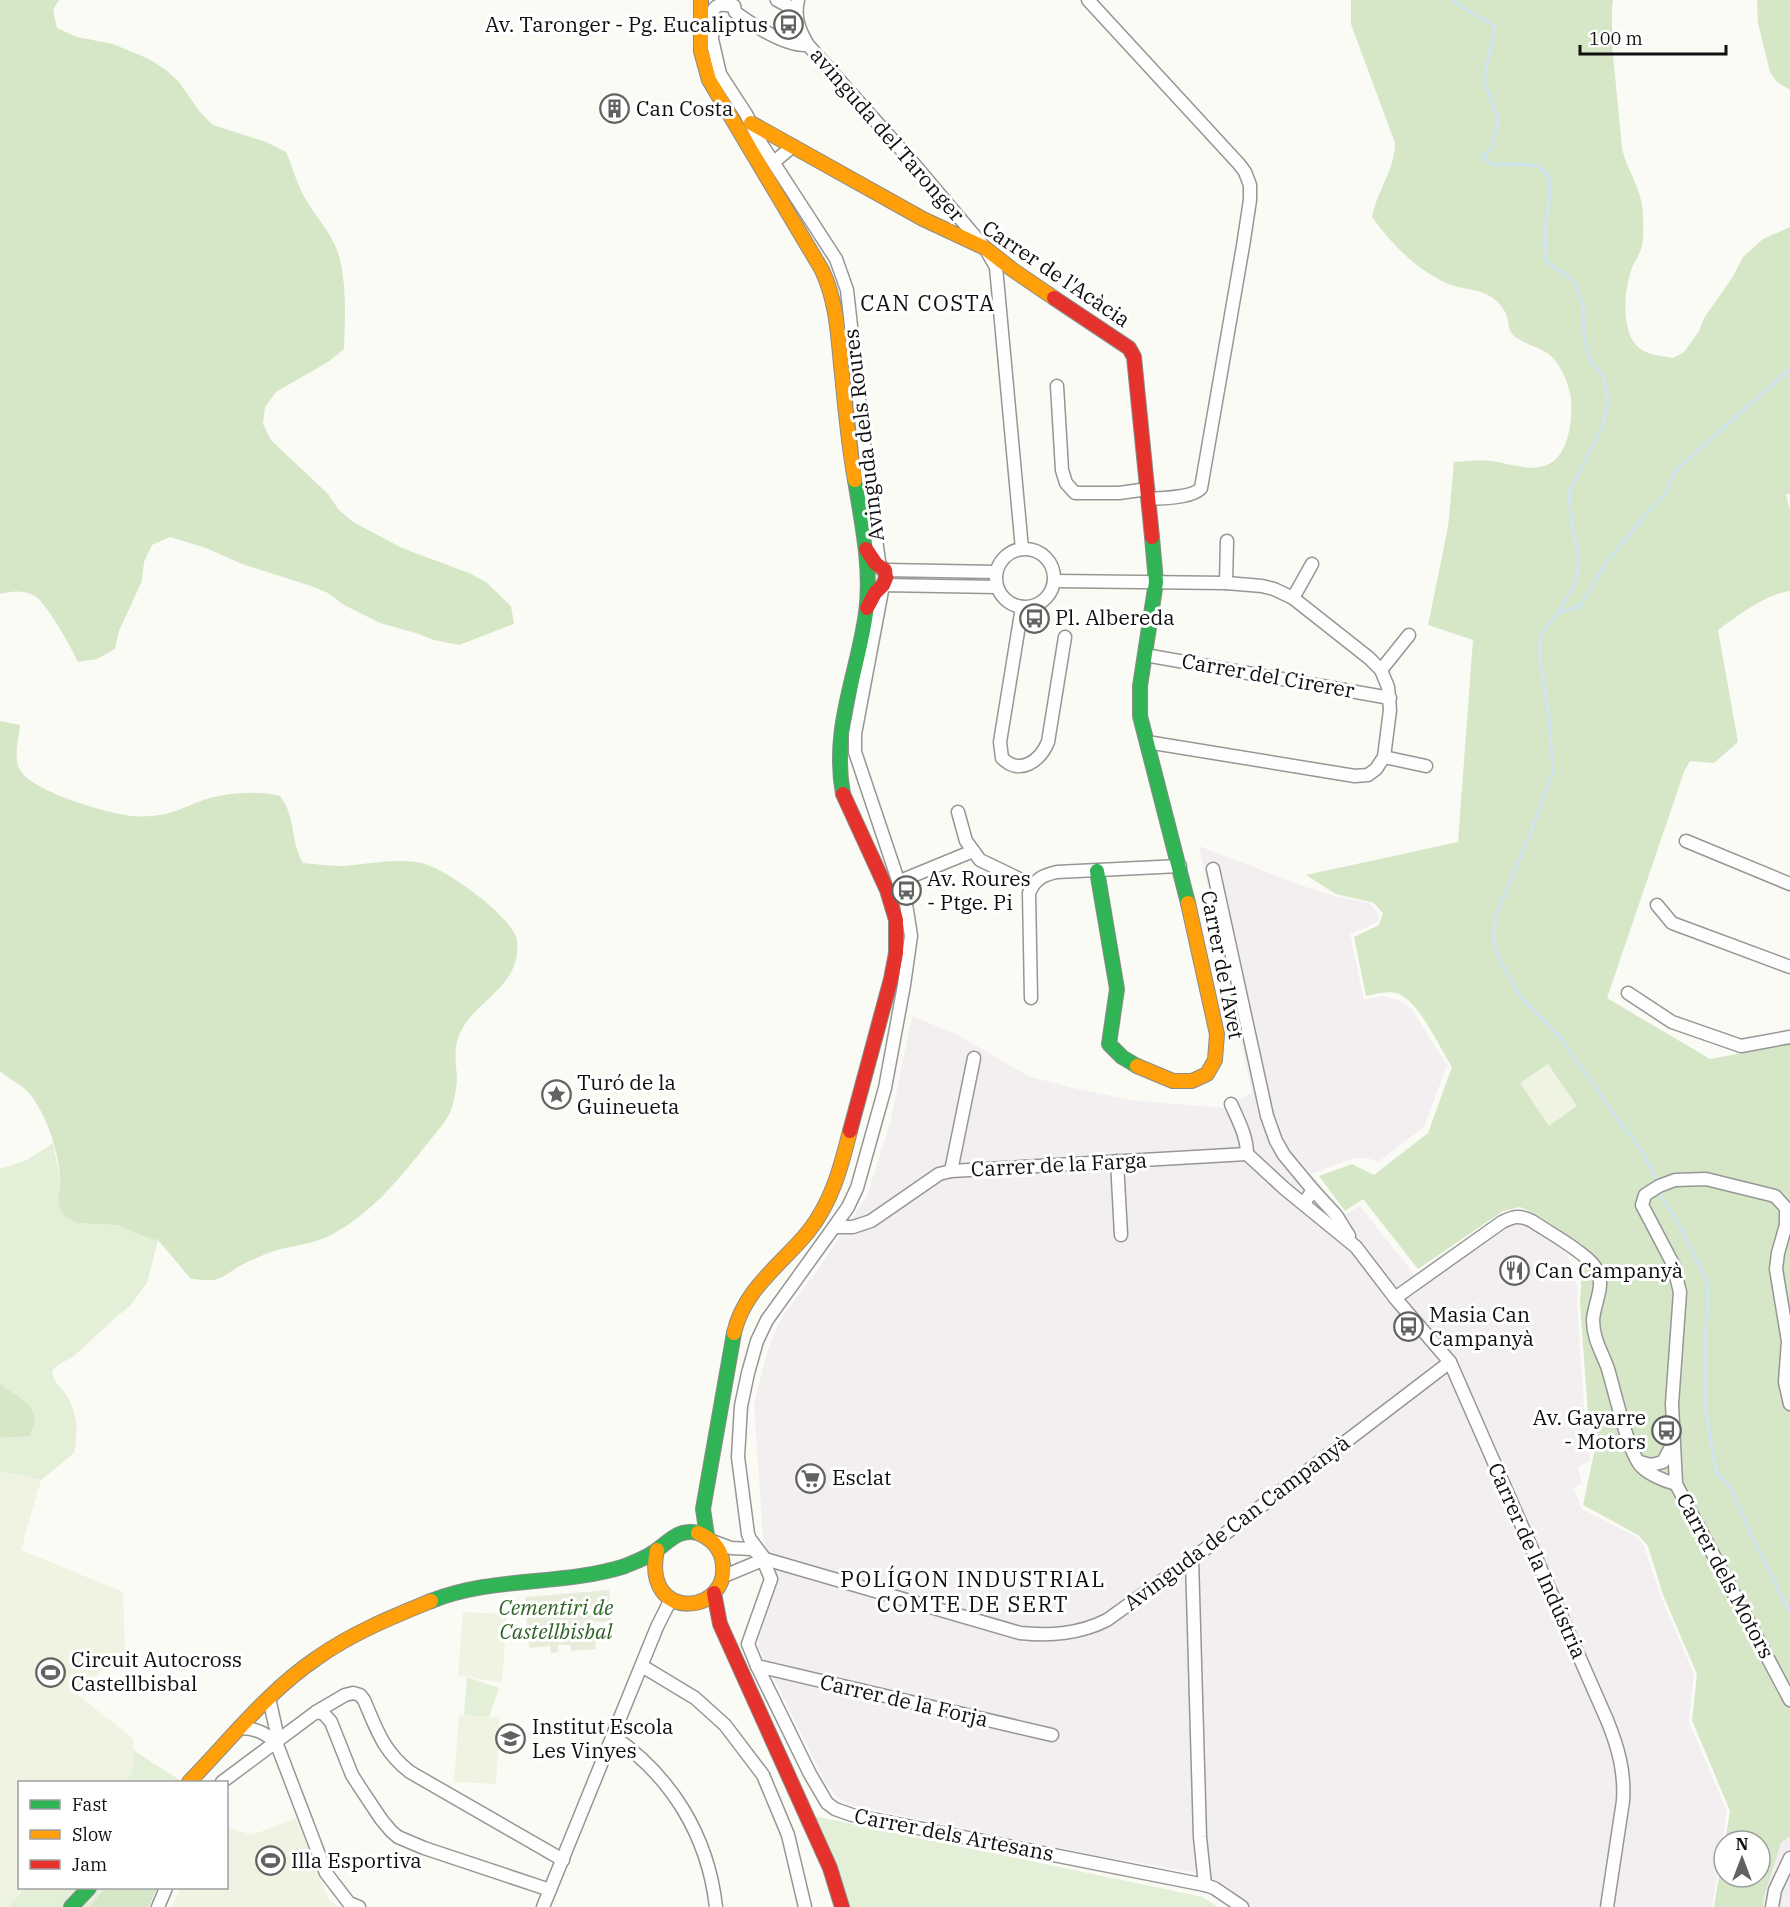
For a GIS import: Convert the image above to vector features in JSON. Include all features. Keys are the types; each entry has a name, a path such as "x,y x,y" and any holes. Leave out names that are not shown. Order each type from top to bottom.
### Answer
{"street":[{"path":"701,0 701,51 709,80 809,246 829,286 837,325 849,446 866,549 867,577 866,612 846,700 837,764 843,795 887,890 897,920 896,953 838,1176 830,1197 814,1223 754,1289 737,1319 703,1509 711,1539"},
{"path":"777,0 797,5"},
{"path":"1057,386 1062,470 1066,483 1075,493 1190,495 1198,493 1202,488 1250,200 1250,185 1239,164 1120,38 1088,0"},
{"path":"736,3 735,12 764,30 799,46 808,45"},
{"name":"Avinguda dels Roures","path":"736,3 720,4 714,8 712,39 720,74 751,123 755,134 836,259 847,290 868,489 882,569"},
{"name":"avinguda del Taronger","path":"797,5 798,25 808,45 914,164 985,248 996,267 1022,549"},
{"name":"Carrer de l'Acàcia","path":"751,123 922,219 985,248 1013,270 1130,348 1136,368 1156,582"},
{"path":"774,162 793,146"},
{"path":"1226,583 1227,541"},
{"path":"724,1576 765,1558 750,1539 739,1470 738,1436 744,1390 757,1341 767,1320 848,1208 858,1188 885,1088 911,936 900,881 858,761 855,746 886,578 882,569 866,549"},
{"path":"1022,549 1037,552 1044,557 1050,564 1054,581 1046,598 1038,604 1022,607 1006,600 997,587 996,572 1006,556 1022,549"},
{"path":"1293,598 1312,564"},
{"path":"867,577 882,569 996,572"},
{"path":"867,577 883,585 997,587"},
{"path":"1054,581 1226,583 1274,589 1293,598 1369,658 1381,670 1388,687 1390,698 1384,757 1376,769 1368,775 1355,776 1147,742"},
{"name":"Carrer de l'Avet","path":"1096,871 1117,989 1109,1044 1112,1049 1139,1068 1181,1082 1194,1080 1207,1073 1215,1063 1218,1050 1217,1034 1180,866 1140,716 1145,654 1156,582"},
{"path":"866,612 875,593 883,585"},
{"path":"1022,607 1000,741 1002,758 1008,764 1015,766 1029,764 1041,756 1045,749 1065,637"},
{"path":"1381,670 1409,635"},
{"name":"Carrer del Cirerer","path":"1145,654 1390,698"},
{"path":"1384,757 1426,766"},
{"path":"958,812 966,841 980,860 1032,885"},
{"path":"1686,841 1790,884"},
{"path":"900,881 973,851"},
{"path":"1031,998 1029,893 1032,885 1039,878 1057,872 1180,866"},
{"name":"Carrer de la Indústria","path":"1214,869 1267,1116 1276,1141 1284,1155 1336,1215 1356,1247 1395,1298 1450,1362 1607,1720 1621,1760 1624,1785 1607,1907"},
{"path":"1658,905 1672,923 1790,967"},
{"path":"1628,993 1672,1022 1741,1046 1790,1037"},
{"path":"951,1171 974,1058"},
{"path":"1231,1104 1244,1133 1247,1154"},
{"name":"Carrer de la Indústria","path":"1247,1154 1285,1189 1356,1247"},
{"name":"Carrer de la Farga","path":"834,1227 853,1227 871,1221 939,1174 951,1171 1247,1154"},
{"path":"1117,1161 1121,1234"},
{"path":"1395,1298 1502,1222 1523,1216 1532,1221 1585,1257 1600,1276 1600,1288 1593,1321 1595,1336 1607,1365 1628,1434 1638,1461 1649,1472 1667,1482 1676,1484 1672,1404 1680,1292 1673,1264 1642,1205 1645,1195 1675,1180 1706,1179 1775,1196 1786,1208 1786,1225 1776,1269 1788,1341 1785,1382 1790,1404"},
{"path":"1304,1203 1313,1190"},
{"name":"Avinguda de Can Campanyà","path":"711,1539 730,1548 752,1549 765,1558 1020,1633 1040,1635 1077,1631 1107,1620 1192,1559 1450,1362"},
{"path":"1638,1461 1651,1465 1663,1462 1674,1442"},
{"name":"Carrer dels Motors","path":"1676,1484 1790,1700"},
{"path":"683,1532 703,1509"},
{"path":"190,1781 269,1698 306,1665 351,1637 449,1593 480,1586 552,1579 620,1568 657,1550 672,1536 683,1532 695,1532 711,1539 721,1550 724,1560 724,1576 714,1593 707,1599 692,1604 671,1599 660,1589 656,1581 653,1567 657,1550"},
{"name":"Carrer dels Artesans","path":"765,1558 771,1580 748,1644 810,1774 827,1803 835,1809 852,1815 1205,1885"},
{"path":"1192,1559 1200,1837 1205,1885 1214,1888 1242,1907"},
{"path":"620,1568 644,1574 656,1581"},
{"path":"714,1593 720,1624 830,1868 842,1907"},
{"path":"543,1907 671,1599"},
{"path":"692,1604 720,1624"},
{"path":"642,1666 695,1698 718,1718 763,1775 788,1834 806,1907"},
{"name":"Carrer de la Forja","path":"757,1666 1052,1735"},
{"path":"223,1781 316,1712 345,1695 354,1693 360,1695 364,1700 384,1747 396,1761 410,1772 563,1860"},
{"path":"269,1698 277,1734 276,1742 326,1873 350,1903 359,1907"},
{"path":"316,1712 324,1714 331,1722 352,1775 373,1808 398,1837 424,1848 550,1890"},
{"path":"252,1716 273,1719"},
{"path":"241,1728 253,1728 276,1742"},
{"path":"613,1736 635,1751 678,1799 703,1848 712,1877 716,1907"},
{"path":"1772,1907 1775,1890 1790,1858"},
{"path":"70,1907 87,1889"},
{"path":"158,1907 165,1889"}],"shaded area":[{"path":"1199,846 1303,886 1334,896 1369,903 1376,910 1379,919 1374,924 1350,934 1364,1000 1384,996 1400,1001 1411,1008 1447,1065 1424,1127 1378,1162 1367,1158 1350,1159 1311,1174 1345,1214 1360,1206 1421,1283 1509,1224 1523,1221 1567,1254 1578,1290 1585,1419 1594,1444 1589,1448 1590,1460 1578,1467 1582,1483 1574,1489 1582,1509 1637,1537 1644,1546 1660,1594 1694,1674 1689,1722 1727,1811 1724,1829 1712,1829 1712,1889 1715,1889 1712,1907 1243,1907 1233,1892 1217,1880 1192,1872 1099,1856 849,1805 838,1798 827,1786 757,1644 777,1585 763,1539 754,1404 767,1353 784,1314 816,1272 867,1196 890,1123 912,1016 958,1035 1028,1076 1073,1088 1131,1100 1224,1108 1252,1093"},
{"path":"1790,1836 1790,1907 1763,1907 1767,1889 1772,1889 1772,1872 1781,1843"}],"green space":[{"path":"0,0 59,0 53,10 57,28 77,37 113,44 149,59 179,82 200,112 213,125 266,142 286,152 303,194 329,234 339,256 344,290 344,349 328,362 276,392 265,407 263,424 271,440 328,494 339,510 353,522 402,548 469,573 486,582 511,606 514,624 459,645 434,640 380,623 344,605 328,593 311,586 242,564 206,548 170,537 152,545 144,562 142,581 119,631 115,649 97,659 78,662 45,606 33,595 25,592 0,594"},
{"path":"1351,0 1613,0 1612,44 1622,148 1640,196 1643,213 1642,246 1632,268 1627,289 1626,322 1633,340 1645,352 1673,358 1684,352 1743,257 1763,239 1790,227 1790,494 1786,494 1790,510 1790,591 1762,601 1718,630 1738,742 1714,763 1690,761 1684,772 1607,998 1710,1059 1790,1044 1790,1836 1781,1843 1772,1872 1772,1829 1727,1829 1730,1811 1692,1720 1697,1674 1663,1595 1648,1546 1638,1535 1583,1505 1596,1444 1588,1415 1580,1303 1583,1245 1536,1214 1520,1207 1503,1211 1418,1269 1363,1199 1345,1211 1319,1176 1352,1164 1374,1175 1428,1133 1452,1067 1421,1016 1407,999 1391,992 1366,996 1354,937 1379,925 1383,913 1374,903 1336,894 1306,875 1458,842 1473,640 1428,625 1448,527 1454,462 1491,461 1528,468 1542,467 1556,459 1562,452 1571,422 1569,388 1552,357 1517,338 1509,328 1505,312 1489,295 1446,283 1424,271 1387,237 1372,217 1392,162 1395,143 1351,24"},
{"path":"1757,0 1790,0 1790,90 1777,82 1770,72 1758,23"},
{"path":"0,721 20,725 17,754 20,770 37,785 65,798 129,816 155,816 177,811 203,800 231,794 261,793 280,796 289,812 296,846 303,863 344,866 392,861 432,866 476,894 503,918 512,930 517,940 516,961 504,983 466,1023 456,1044 457,1077 450,1113 392,1185 358,1218 323,1239 266,1254 241,1265 220,1278 208,1280 191,1279 158,1240 115,1225 74,1222 63,1214 59,1201 60,1178 57,1156 45,1119 26,1090 0,1071"},
{"path":"1548,1064 1577,1106 1549,1126 1520,1083"},
{"path":"53,1143 60,1179 58,1190 84,1224 113,1225 158,1240 147,1283 130,1306 74,1356 52,1371 54,1379 67,1396 73,1410 76,1438 74,1453 41,1480 0,1471 0,1438 9,1438 33,1409 0,1384 0,1169 27,1160"},
{"path":"0,1384 23,1399 33,1411 34,1427 29,1436 0,1438"},
{"name":"Circuit Autocross Castellbisbal","path":"0,1471 41,1480 21,1550 123,1592 125,1650 75,1693 134,1739 132,1773 124,1781 18,1781 18,1889 25,1889 8,1907 0,1907"},
{"name":"Cementiri de Castellbisbal","path":"609,1590 612,1622 594,1622 596,1649 571,1651 570,1645 558,1645 558,1652 551,1653 550,1646 529,1648 525,1597"},
{"path":"463,1612 507,1614 502,1683 458,1675"},
{"path":"467,1677 499,1688 489,1717 464,1715"},
{"path":"459,1715 500,1717 496,1784 454,1782"},
{"path":"133,1750 181,1781 124,1781 132,1773"},
{"path":"814,1816 1203,1897 1218,1907 846,1907"},
{"name":"Illa Esportiva","path":"296,1818 328,1898 339,1907 172,1907 180,1889 228,1889 228,1827 252,1835"},
{"path":"25,1889 105,1889 89,1907 8,1907"},
{"path":"105,1889 157,1889 149,1907 89,1907"},
{"path":"1717,1889 1767,1889 1763,1907 1714,1907"}],"waterway":[{"path":"1453,0 1467,11 1495,26 1484,80 1498,119 1492,148 1482,157 1493,165 1539,166 1549,177 1550,194 1545,227 1546,261 1574,281 1583,306 1584,337 1590,361 1604,377 1608,407 1601,429 1569,492 1572,526 1579,559 1576,582 1557,614 1544,630 1540,641 1553,772 1497,913 1494,946 1515,988 1524,1001 1560,1037 1641,1149 1658,1184"},
{"path":"1558,613 1580,606 1606,563 1652,507 1665,495 1678,468 1790,369"},
{"path":"1660,1190 1707,1281 1705,1406 1716,1472 1731,1488 1790,1613"}],"traffic: fast":[{"path":"843,794 840,747 868,596 865,546 855,480"},
{"path":"1152,537 1156,582 1140,686 1140,716 1188,903"},
{"path":"1097,871 1117,989 1109,1044 1122,1057 1137,1066"},
{"path":"707,1536 703,1509 734,1333"},
{"path":"431,1601 479,1588 577,1576 625,1566 651,1554 679,1534 698,1533"},
{"path":"71,1907 88,1889"}],"traffic: slow":[{"path":"701,0 701,51 709,80 827,281 837,328 855,480"},
{"path":"751,123 923,219 985,248 1054,298"},
{"path":"1137,1066 1173,1081 1192,1081 1207,1074 1215,1060 1217,1034 1188,903"},
{"path":"734,1333 739,1317 755,1290 808,1232 823,1209 839,1171 850,1131"},
{"path":"657,1550 656,1574 662,1591 674,1601 688,1604 703,1601 715,1592 722,1578 722,1559 713,1543 698,1533"},
{"path":"190,1781 250,1717 299,1671 358,1633 431,1601"}],"traffic: jam":[{"path":"1054,298 1129,348 1134,357 1152,537"},
{"path":"866,549 876,564 885,570 886,578 867,608"},
{"path":"843,794 887,890 896,920 896,953 891,979 850,1131"},
{"path":"714,1593 720,1624 830,1868 842,1907"}],"place":[{"name":"Av. Taronger - Pg. Eucaliptus","path":"789,25"},
{"name":"Can Costa","path":"615,109"},
{"name":"Pl. Albereda","path":"1034,618"},
{"name":"Av. Roures - Ptge. Pi","path":"906,891"},
{"name":"Turó de la Guineueta","path":"556,1095"},
{"name":"Can Campanyà","path":"1514,1271"},
{"name":"Masia Can Campanyà","path":"1408,1327"},
{"name":"Av. Gayarre - Motors","path":"1667,1430"},
{"name":"Esclat","path":"811,1478"},
{"name":"Circuit Autocross Castellbisbal","path":"50,1672"},
{"name":"Institut Escola Les Vinyes","path":"511,1739"},
{"name":"Illa Esportiva","path":"270,1861"}],"district":[{"name":"CAN COSTA","path":"928,303"},
{"name":"POLÍGON INDUSTRIAL COMTE DE SERT","path":"973,1592"}]}
